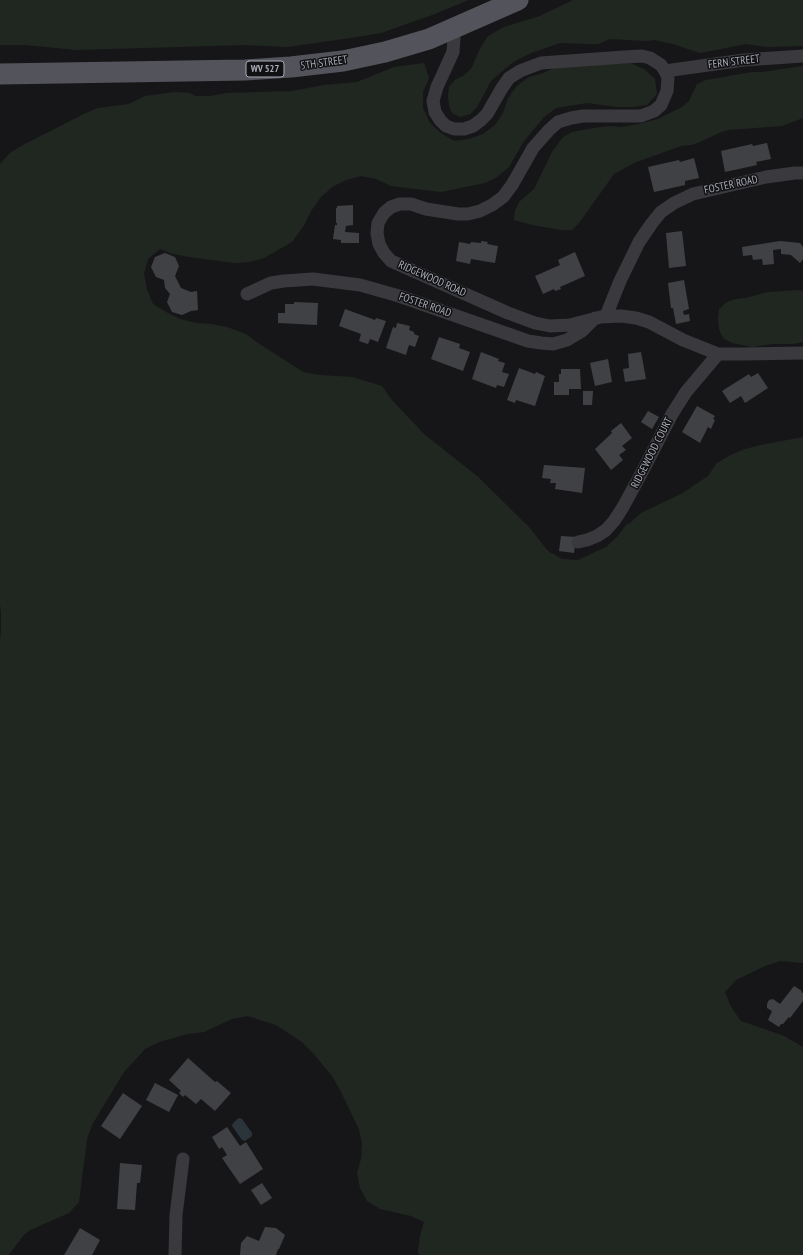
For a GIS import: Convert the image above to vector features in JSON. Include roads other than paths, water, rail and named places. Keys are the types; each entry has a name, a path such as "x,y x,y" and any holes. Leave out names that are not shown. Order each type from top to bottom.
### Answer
{"main road":[{"name":"5TH STREET","path":"0,74 224,71 291,67 343,61 372,55 429,39 452,30 511,2"}],"street":[{"path":"452,30 454,38 453,52 437,87 433,101 435,112 440,120 446,126 454,130 473,126 481,120 509,78 530,66 541,63 562,61 642,56 656,61 665,71"},
{"name":"FERN STREET","path":"665,71 744,60 803,56"},
{"name":"RIDGEWOOD ROAD","path":"665,71 668,77 667,91 661,105 654,111 641,116 583,116 558,122 533,148 512,185 503,197 492,205 480,211 468,214 426,209 411,204 400,204 391,207 384,213 378,223 377,233 379,244 391,261 508,313 535,323 550,326 570,325 601,317 621,316 649,322 684,340 718,354 803,353"},
{"name":"FOSTER ROAD","path":"247,294 271,283 284,280 313,279 360,285 399,296 528,341 553,344 567,340 582,332 601,317 639,242 661,212 674,203 693,194 766,177 803,173"},
{"name":"RIDGEWOOD COURT","path":"578,542 597,536 606,530 614,521 642,474 676,408 686,392 718,354"},
{"path":"174,1255 176,1215 182,1159"}]}
